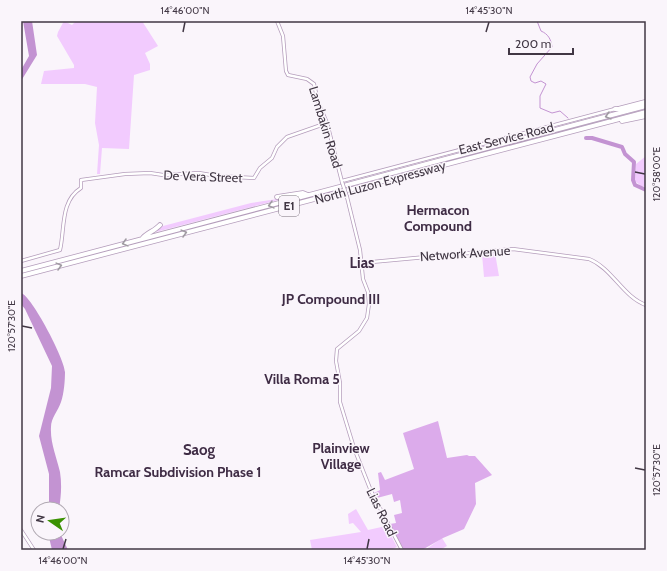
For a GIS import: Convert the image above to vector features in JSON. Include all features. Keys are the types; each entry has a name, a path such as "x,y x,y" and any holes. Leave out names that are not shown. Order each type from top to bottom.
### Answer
{"highway":[{"path":"615,109 623,109 646,102"},
{"name":"North Luzon Expressway","path":"21,270 646,106"},
{"name":"North Luzon Expressway","path":"21,276 646,112"},
{"path":"600,124 646,116"},
{"path":"277,197 303,193 308,195"},
{"path":"142,239 144,235 154,231 160,225"}],"main road":[{"name":"Lambakin Road","path":"277,21 282,36 286,73 290,76 312,80 327,123 342,182"},
{"name":"East Service Road","path":"342,182 615,109"},
{"name":"De Vera Street","path":"21,261 60,250 66,207 74,193 81,188 81,180 125,174 150,173 164,175 199,173 217,176 254,178 260,168 272,158 277,147 283,140 295,134 327,123"},
{"name":"Lias Road","path":"342,182 347,197 363,279 368,292 369,307 366,321 360,331 337,350 336,361 340,383 340,402 366,480 402,550"},
{"name":"Network Avenue","path":"361,263 513,249 570,256 589,259 598,263 634,298 646,305"},
{"path":"21,530 34,550"}],"shaded area":[{"path":"23,21 32,21 37,55 21,81 21,70 29,56"},
{"path":"64,21 72,25 76,21 142,21 158,46 145,53 150,64 150,70 134,75 129,149 102,148 100,174 97,174 99,145 95,123 97,87 85,84 41,84 44,71 74,68 74,65 57,36"},
{"path":"646,156 646,187 641,186 635,181 636,164"},
{"path":"282,199 156,232 163,226 251,203"},
{"path":"495,253 499,276 484,277 482,254"},
{"path":"21,293 33,305 40,316 64,365 65,372 62,399 52,421 51,427 53,445 61,477 60,501 49,501 49,474 39,436 51,388 52,366 25,309 21,304"},
{"path":"438,421 447,458 467,455 475,456 492,475 475,483 476,504 464,529 443,538 422,550 404,550 390,524 396,523 394,515 402,513 400,500 394,502 392,494 377,498 374,493 380,490 378,473 381,472 385,480 414,469 403,433"},
{"path":"356,509 368,530 386,526 397,547 390,550 312,550 310,540 361,532 353,523 349,524 348,514"},
{"path":"442,538 447,546 440,550 425,550"},
{"path":"50,541 64,541 68,550 52,550"}],"waterway":[{"path":"537,21 541,31 549,37 552,47 537,64 530,77 531,81 535,83 541,81 546,84 540,96 540,108 552,113 560,111 568,118"},
{"path":"586,138 592,138 622,147 625,154 634,162 633,180 635,185 646,190"}],"district":[{"name":"Hermacon Compound","path":"438,218"},
{"name":"Lias","path":"362,263"},
{"name":"JP Compound III","path":"331,299"},
{"name":"Villa Roma 5","path":"302,379"},
{"name":"Saog","path":"199,450"},
{"name":"Plainview Village","path":"341,456"},
{"name":"Ramcar Subdivision Phase 1","path":"178,472"}]}
